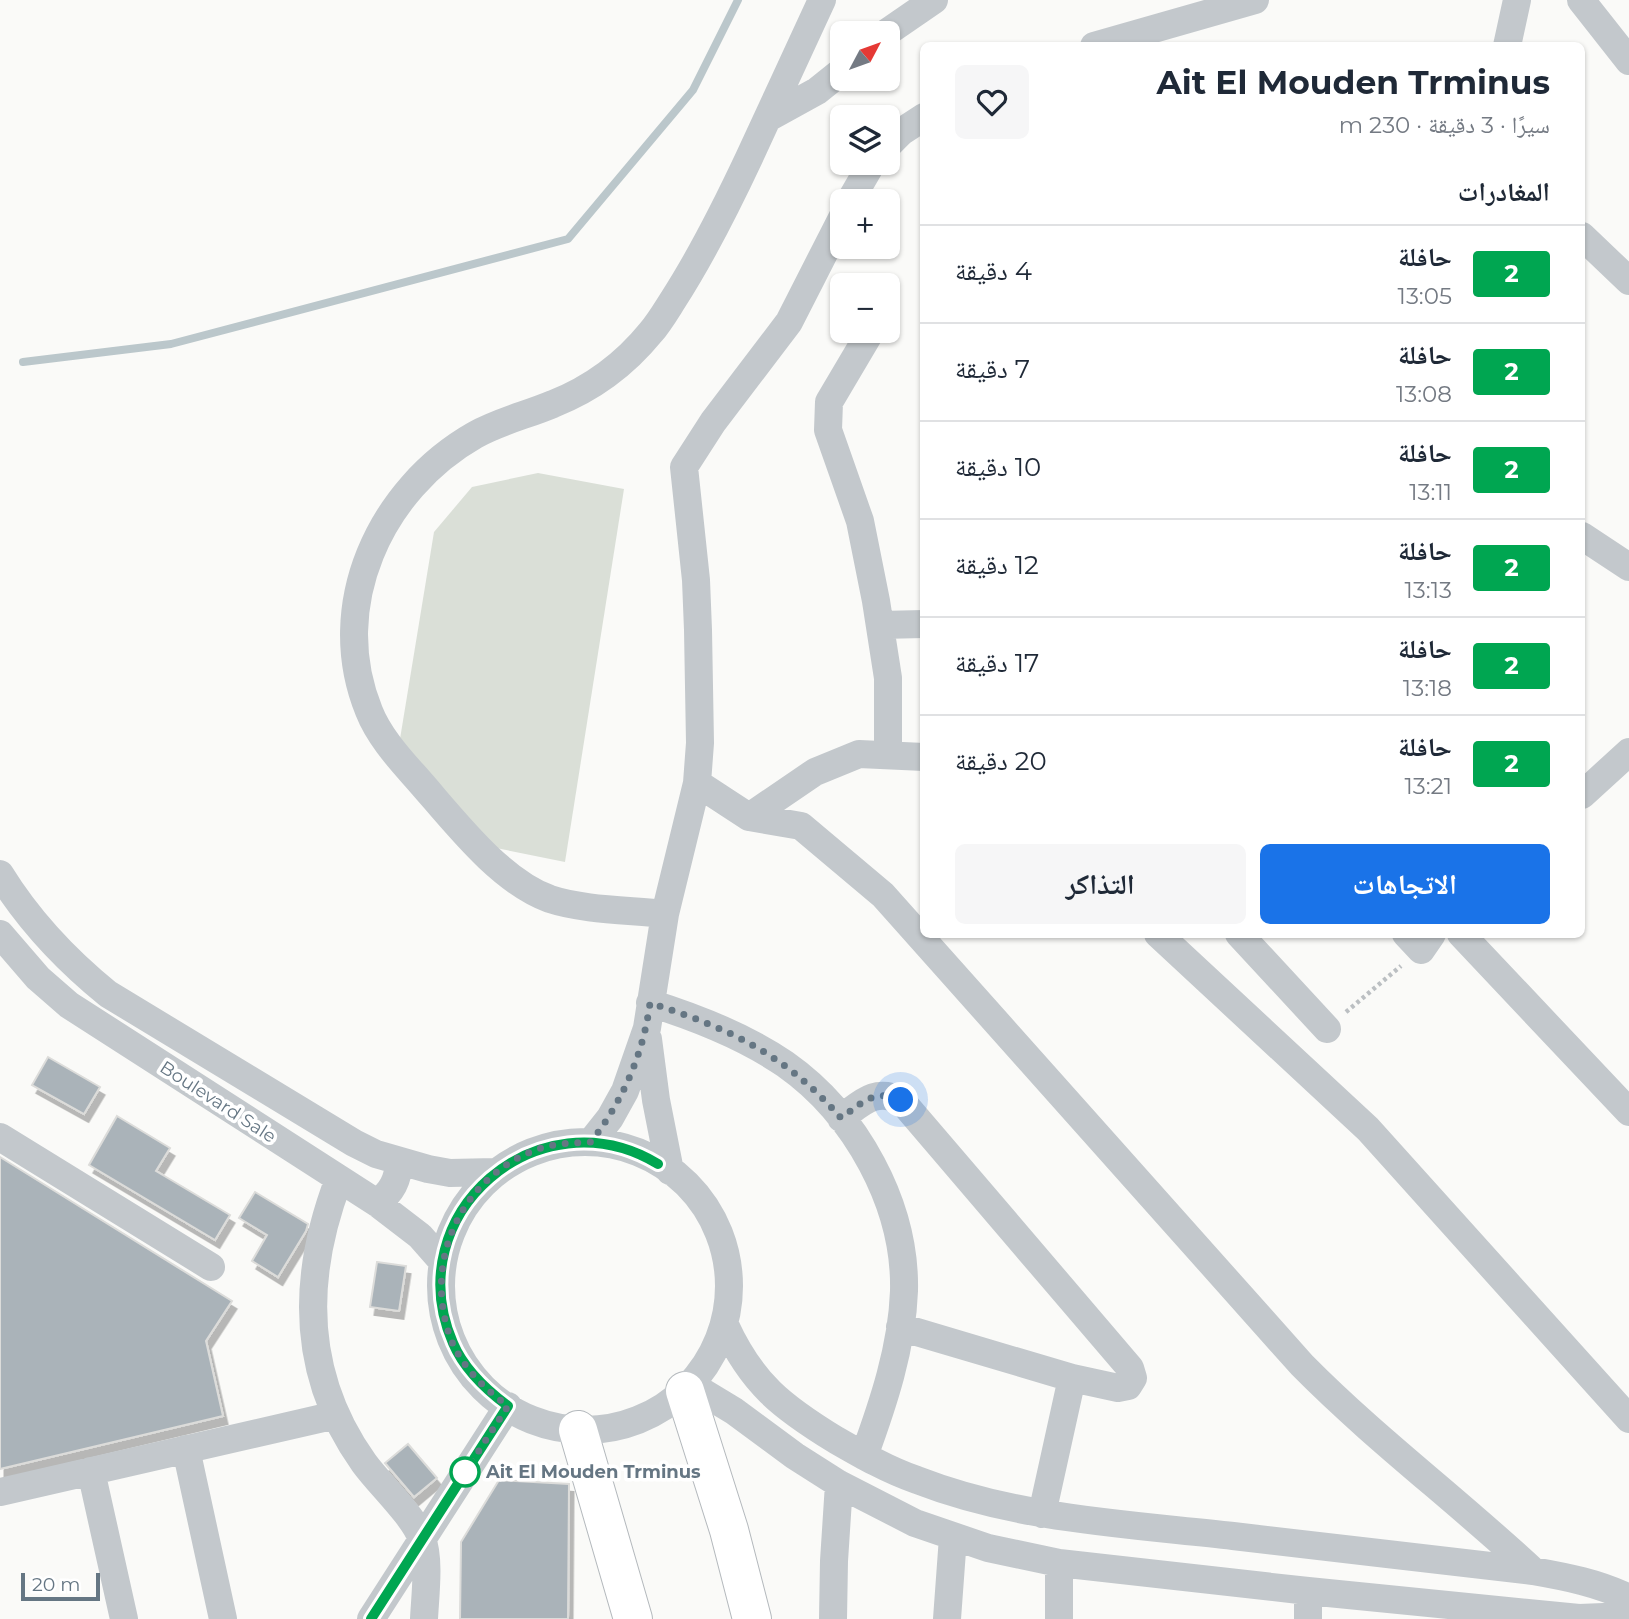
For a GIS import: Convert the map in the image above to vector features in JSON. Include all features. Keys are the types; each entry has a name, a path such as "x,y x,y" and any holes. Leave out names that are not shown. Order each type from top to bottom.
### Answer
{"highway":[{"path":"688,1388 752,1619"},
{"path":"578,1430 632,1619"}],"street":[{"path":"665,914 552,900 520,885 493,862 403,763 374,723 357,672 354,646 356,597 369,553 381,530 411,487 430,468 475,436 499,423 551,405 598,381 625,360 652,332 688,276 727,206 822,0"},
{"path":"900,23 934,0"},
{"path":"1108,42 1255,0"},
{"path":"1508,42 1517,0"},
{"path":"1581,0 1629,61"},
{"path":"768,118 817,91 830,81"},
{"path":"900,133 920,120"},
{"path":"1585,239 1629,281"},
{"path":"591,1142 610,1118 625,1091 649,1015 665,914 697,783 700,743 696,580 684,467 713,422 789,322 830,242"},
{"path":"864,343 829,402 828,430 860,522 880,625 888,678 888,755"},
{"path":"1585,538 1629,567"},
{"path":"880,625 920,624"},
{"path":"749,817 815,772 859,754 920,757"},
{"path":"1585,793 1627,758"},
{"path":"697,783 749,817 801,826 883,895 920,937"},
{"path":"0,874 32,921 55,947 108,994 354,1143 399,1162 450,1172 495,1172"},
{"name":"Boulevard Sale","path":"0,934 38,978 69,1005 377,1203 420,1236 442,1261"},
{"path":"921,938 1302,1365 1368,1429 1469,1513 1533,1571"},
{"path":"1162,938 1368,1129 1629,1419"},
{"path":"1243,938 1327,1029"},
{"path":"1465,938 1629,1112"},
{"path":"649,1015 721,1028 786,1065 806,1081 841,1118 873,1167 897,1226 903,1259 904,1293 900,1327 886,1392 864,1456"},
{"path":"649,1015 656,1100 670,1171"},
{"path":"841,1118 871,1097 881,1094 901,1100 1130,1368 1133,1378 1128,1386 1118,1388 1072,1378 900,1327"},
{"path":"0,1137 211,1267"},
{"path":"591,1142 619,1147 670,1171 695,1195 714,1223 726,1256 730,1291 724,1325 705,1367 688,1388 662,1409 635,1422 607,1429 578,1430 530,1418 485,1389 467,1367 453,1343 441,1289 442,1261 449,1236 460,1212 476,1190 495,1172 517,1158 566,1143 591,1142"},
{"path":"377,1203 392,1190 399,1162"},
{"path":"339,1179 320,1237 313,1297 316,1357 336,1415 364,1462 422,1539 425,1562 424,1619"},
{"path":"724,1325 735,1348 765,1388 804,1420 864,1456 941,1489 1042,1514 1533,1571 1575,1578 1629,1598"},
{"path":"1042,1514 1072,1378"},
{"path":"688,1388 734,1410 795,1456 839,1484 915,1523 953,1538 1000,1551 1059,1563 1308,1591 1435,1611 1579,1618 1629,1616"},
{"path":"371,1619 508,1406"},
{"path":"0,1492 336,1415"},
{"path":"186,1449 223,1619"},
{"path":"91,1471 124,1619"},
{"path":"833,1619 839,1484"},
{"path":"947,1619 953,1538"},
{"path":"1059,1563 1059,1619"},
{"path":"1575,1578 1583,1584 1587,1593 1585,1611 1579,1618"},
{"path":"1308,1591 1308,1619"}],"path":[{"path":"1327,1029 1420,940"}],"shaded area":[{"path":"538,473 624,489 565,862 491,847 399,745 434,532 472,487"}],"building":[{"path":"48,1057 100,1087 84,1114 32,1085"},
{"path":"117,1116 170,1148 156,1171 230,1215 215,1240 89,1165"},
{"path":"0,1157 232,1301 206,1341 223,1416 0,1469"},
{"path":"255,1192 308,1224 278,1277 252,1261 267,1235 239,1218"},
{"path":"377,1262 406,1266 399,1311 370,1307"},
{"path":"408,1444 437,1478 414,1497 385,1463"},
{"path":"499,1480 569,1484 568,1619 460,1619 461,1542"}],"waterway":[{"path":"23,362 171,344 568,239 693,90 738,0"}],"bus line":[{"name":"2","path":"371,1619 508,1406 485,1389 467,1367 453,1343 444,1317 442,1261 460,1212 476,1190 495,1172 517,1158 540,1149 566,1143 591,1142 619,1147 658,1164"}],"place":[{"name":"Ait El Mouden Trminus","path":"465,1472"}],"route":[{"path":"465,1472 508,1406 485,1389 467,1367 453,1343 444,1317 441,1289 442,1261 449,1236 460,1212 476,1190 495,1172 517,1158 540,1149 566,1143 591,1142 610,1118 625,1091 647,1028 650,1003 721,1028 754,1045 806,1081 841,1118 871,1097 881,1094 901,1100"}]}
